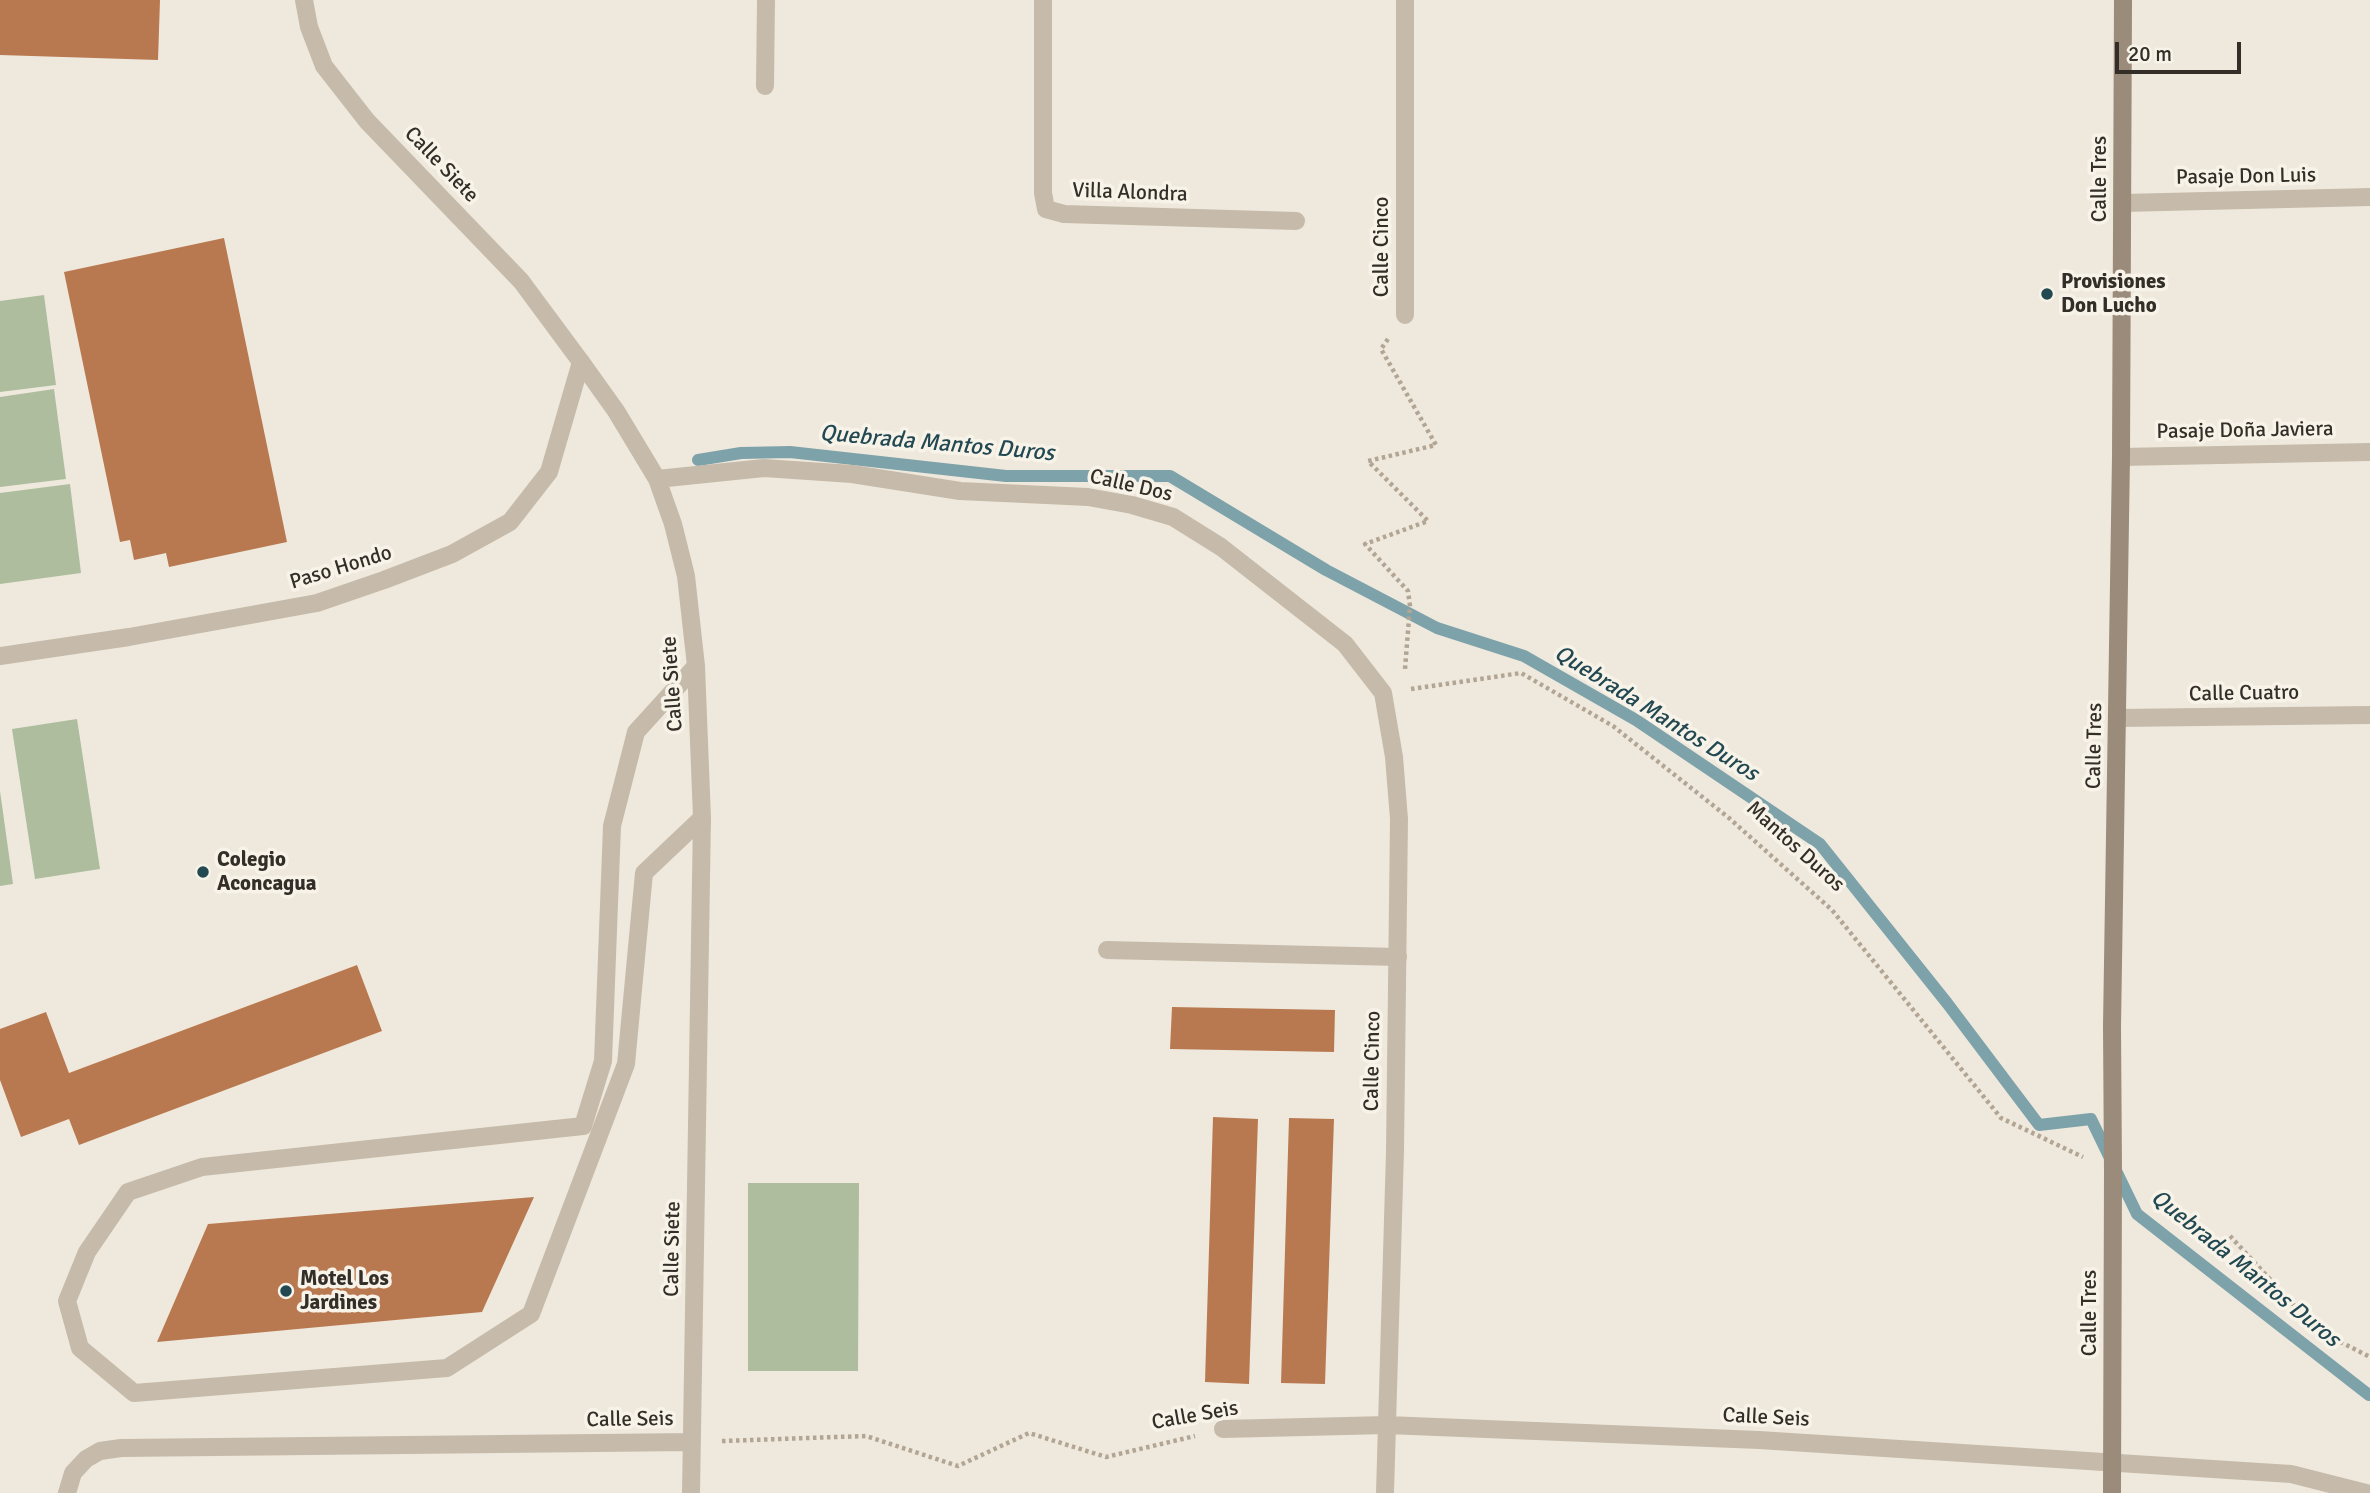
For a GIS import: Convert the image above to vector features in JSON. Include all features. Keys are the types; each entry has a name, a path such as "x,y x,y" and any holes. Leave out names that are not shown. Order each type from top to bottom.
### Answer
{"main road":[{"name":"Calle Tres","path":"2112,1493 2112,1026 2121,457 2123,0"}],"street":[{"name":"Calle Siete","path":"304,0 309,27 324,66 368,121 521,281 616,411 657,479 673,524 686,576 696,666 702,818 691,1493"},
{"path":"765,86 766,0"},
{"name":"Villa Alondra","path":"1043,0 1043,193 1046,209 1064,214 1296,221"},
{"name":"Calle Cinco","path":"1405,0 1405,315"},
{"name":"Pasaje Don Luis","path":"2123,203 2370,197"},
{"name":"Paso Hondo","path":"0,656 129,637 317,603 452,554 510,522 549,472 580,362"},
{"name":"Pasaje Doña Javiera","path":"2121,457 2370,452"},
{"name":"Calle Dos","path":"657,479 764,468 852,474 960,491 1088,496 1132,505 1173,517 1221,547 1345,644"},
{"name":"Calle Cinco","path":"1345,644 1383,693 1394,757 1399,819 1385,1493"},
{"path":"696,666 636,732 612,826 603,1061 583,1126 202,1167 128,1192 87,1252 68,1301 80,1348 134,1393 447,1368 531,1314 626,1064 644,873 702,818"},
{"name":"Calle Cuatro","path":"2118,718 2370,715"},
{"path":"1107,950 1398,957"},
{"name":"Calle Seis","path":"1223,1429 1387,1425 1759,1440 2291,1474 2365,1493"},
{"name":"Calle Seis","path":"67,1491 73,1473 86,1460 100,1451 121,1448 692,1442"}],"path":[{"name":"Calle Cinco","path":"1405,315 1381,349 1436,445 1368,461 1428,522 1365,544 1408,591 1410,606 1406,668"},
{"name":"Mantos Duros","path":"1383,693 1521,673 1613,726 1729,818 1832,910 2001,1118 2113,1172"},
{"path":"2230,1236 2317,1330 2370,1357"},
{"name":"Calle Seis","path":"692,1442 866,1436 958,1466 1029,1433 1106,1457 1223,1429"}],"green space":[{"path":"44,295 56,385 0,392 0,301"},
{"path":"54,389 66,479 0,487 0,397"},
{"path":"70,484 81,573 0,584 0,493"},
{"path":"77,719 100,869 35,879 12,729"},
{"path":"0,791 13,884 0,886"},
{"path":"748,1183 859,1183 858,1371 748,1371"}],"building":[{"path":"0,0 160,0 158,60 0,55"},
{"path":"224,238 287,542 169,567 166,553 134,560 130,540 120,542 64,272"},
{"path":"357,965 382,1031 79,1145 69,1119 21,1137 0,1080 0,1029 46,1012 69,1073"},
{"path":"1172,1007 1335,1010 1334,1052 1170,1049"},
{"path":"1213,1117 1258,1119 1249,1384 1205,1382"},
{"path":"1289,1118 1334,1119 1325,1384 1281,1383"},
{"path":"534,1197 482,1312 157,1342 208,1224"}],"waterway":[{"name":"Quebrada Mantos Duros","path":"698,460 741,453 790,452 1006,476 1170,476 1326,570 1437,628 1524,656 1636,720 1820,844 1947,1003 2039,1125 2091,1119 2137,1214 2369,1395"}],"place":[{"name":"Provisiones Don Lucho","path":"2047,294"},
{"name":"Colegio Aconcagua","path":"203,872"},
{"name":"Motel Los Jardines","path":"286,1291"}]}
